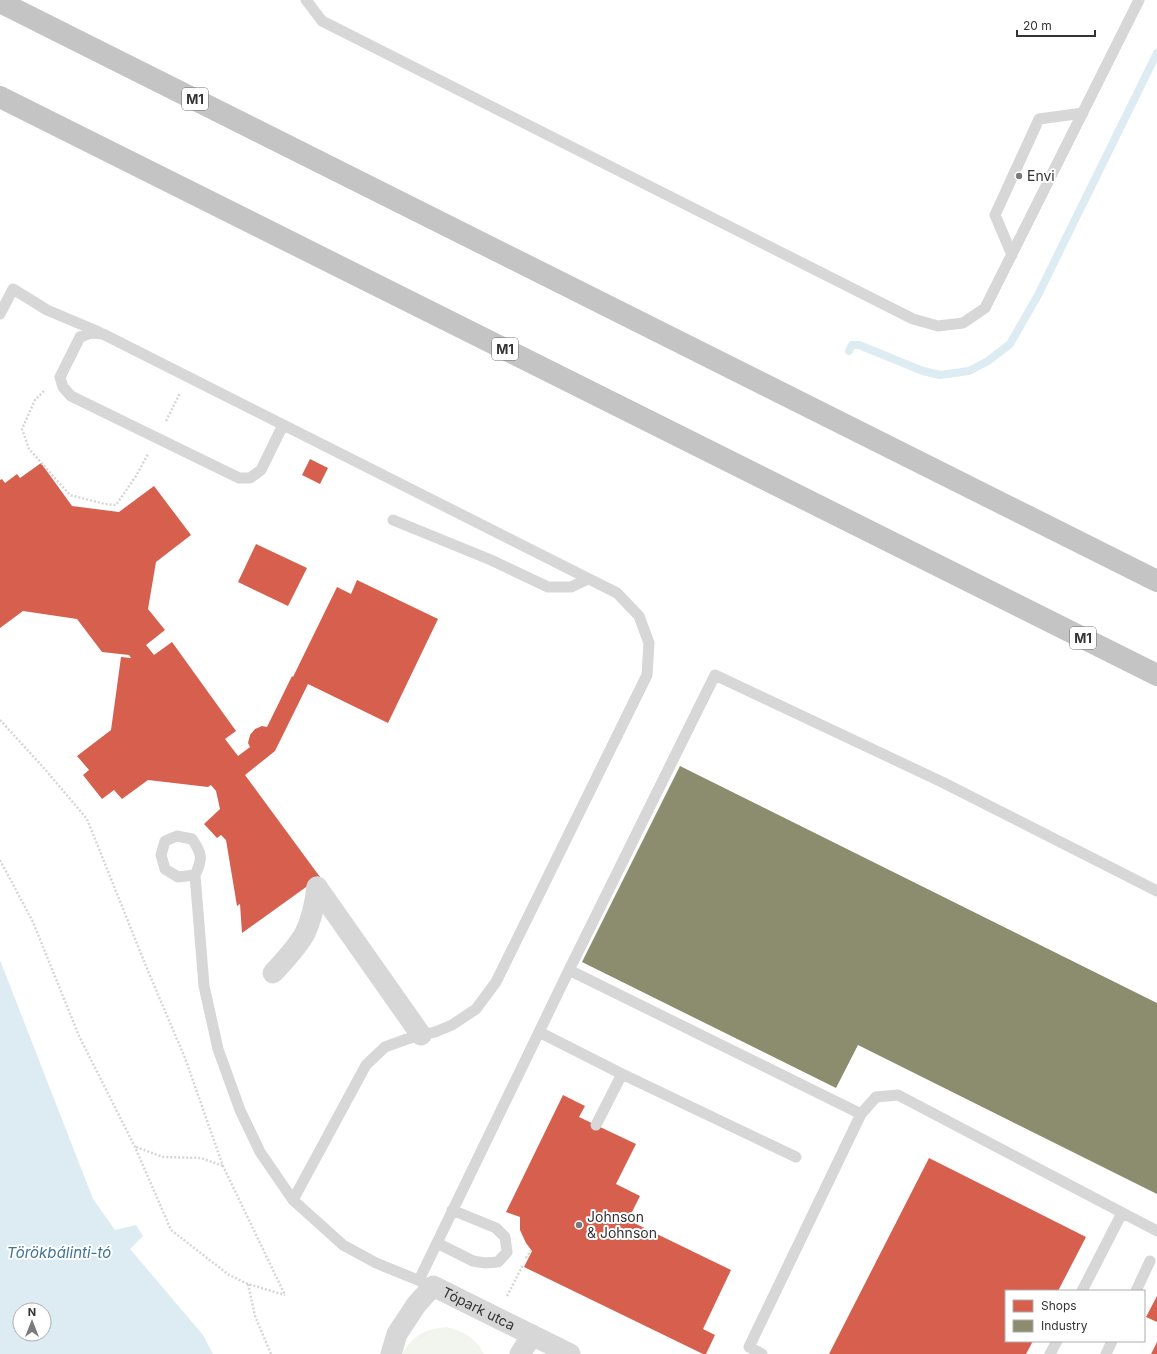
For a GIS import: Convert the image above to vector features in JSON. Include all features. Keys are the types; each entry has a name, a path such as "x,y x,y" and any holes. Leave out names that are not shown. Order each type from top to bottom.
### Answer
{"highway":[{"name":"M1","path":"0,2 1157,581"},
{"name":"M1","path":"0,96 1157,675"}],"street":[{"path":"273,973 289,956 305,933 315,905 317,887 421,1035"},
{"name":"Tópark utca","path":"391,1354 397,1334 416,1305 426,1283 570,1354"},
{"name":"Tópark utca","path":"520,1354 532,1335"}],"lane":[{"path":"306,0 322,21 913,319 938,326 963,323 985,308 1139,0"},
{"path":"1012,255 995,215 1039,119 1083,113"},
{"path":"0,314 13,289 47,310 103,334 616,592 639,616 648,643 647,675 496,982 476,1009 452,1025 435,1032 407,1039 385,1047 366,1064 293,1200"},
{"path":"103,334 91,333 80,337 60,377 63,387 71,396 239,478 250,478 261,470 283,425"},
{"path":"394,520 491,560 548,587 571,587 588,579"},
{"path":"195,875 204,986 218,1049 240,1110 260,1152 293,1200 343,1244 376,1263 426,1283 437,1243 452,1210 715,675 942,782 1157,891"},
{"path":"569,970 861,1114"},
{"path":"539,1032 622,1074 796,1157"},
{"path":"596,1125 622,1074"},
{"path":"762,1354 749,1348 861,1114 876,1097 898,1095 1157,1231"},
{"path":"437,1243 473,1261 485,1263 498,1262 507,1252 505,1237 496,1228 452,1210"},
{"path":"1083,1290 1122,1213"},
{"path":"1136,1290 1150,1261"},
{"path":"1050,1354 1056,1342"},
{"path":"1106,1354 1112,1342"}],"path":[{"path":"60,377 35,400 22,429 29,449 70,495 105,504 116,505"},
{"path":"0,720 87,819 148,971 185,1058 223,1166 285,1295 248,1284 229,1275 171,1230 135,1147 79,1036 33,922 0,860"},
{"path":"135,1147 163,1157 201,1158 223,1166"},
{"path":"496,1318 530,1250"},
{"path":"248,1284 255,1316 271,1354"}],"shaded area":[{"path":"447,1327 473,1339 484,1354 402,1354 406,1347 420,1334 432,1329"}],"water":[{"name":"Törökbálinti-tó","path":"0,960 93,1199 115,1230 136,1225 143,1236 130,1249 203,1335 213,1354 0,1354"}],"building: Shops":[{"path":"310,459 328,468 320,484 302,475"},
{"path":"41,463 72,506 119,512 154,486 191,535 156,562 148,609 165,630 146,645 154,655 172,642 236,731 225,739 238,756 250,747 248,743 250,735 255,729 262,726 267,727 337,587 351,594 357,580 438,619 388,723 308,684 275,751 245,775 320,877 242,933 240,904 237,906 226,840 221,835 217,838 204,824 220,809 216,791 211,785 208,787 148,780 122,799 114,790 102,799 83,775 89,770 77,756 111,730 121,657 131,658 129,655 102,652 77,619 23,611 0,628 0,480 2,479 5,483 17,474 20,478"},
{"path":"256,544 307,568 288,606 238,582"},
{"name":"Johnson & Johnson","path":"563,1095 585,1106 579,1117 636,1144 616,1184 640,1196 628,1220 731,1270 703,1329 715,1335 706,1354 703,1354 524,1267 532,1251 526,1243 520,1230 520,1217 506,1212"},
{"path":"929,1158 1086,1237 1059,1290 1005,1290 1005,1342 1032,1342 1026,1354 829,1354"},
{"path":"1157,1296 1157,1322 1146,1317"},
{"path":"1157,1342 1157,1354 1151,1354"}],"building: Industry":[{"path":"680,766 1157,1003 1157,1194 858,1045 836,1088 582,962"}],"waterway":[{"path":"849,351 852,345 859,345 923,371 940,375 969,371 988,361 1010,344 1038,295 1157,53"}],"place":[{"name":"Envi","path":"1019,176"},
{"name":"Johnson & Johnson","path":"579,1225"}]}
